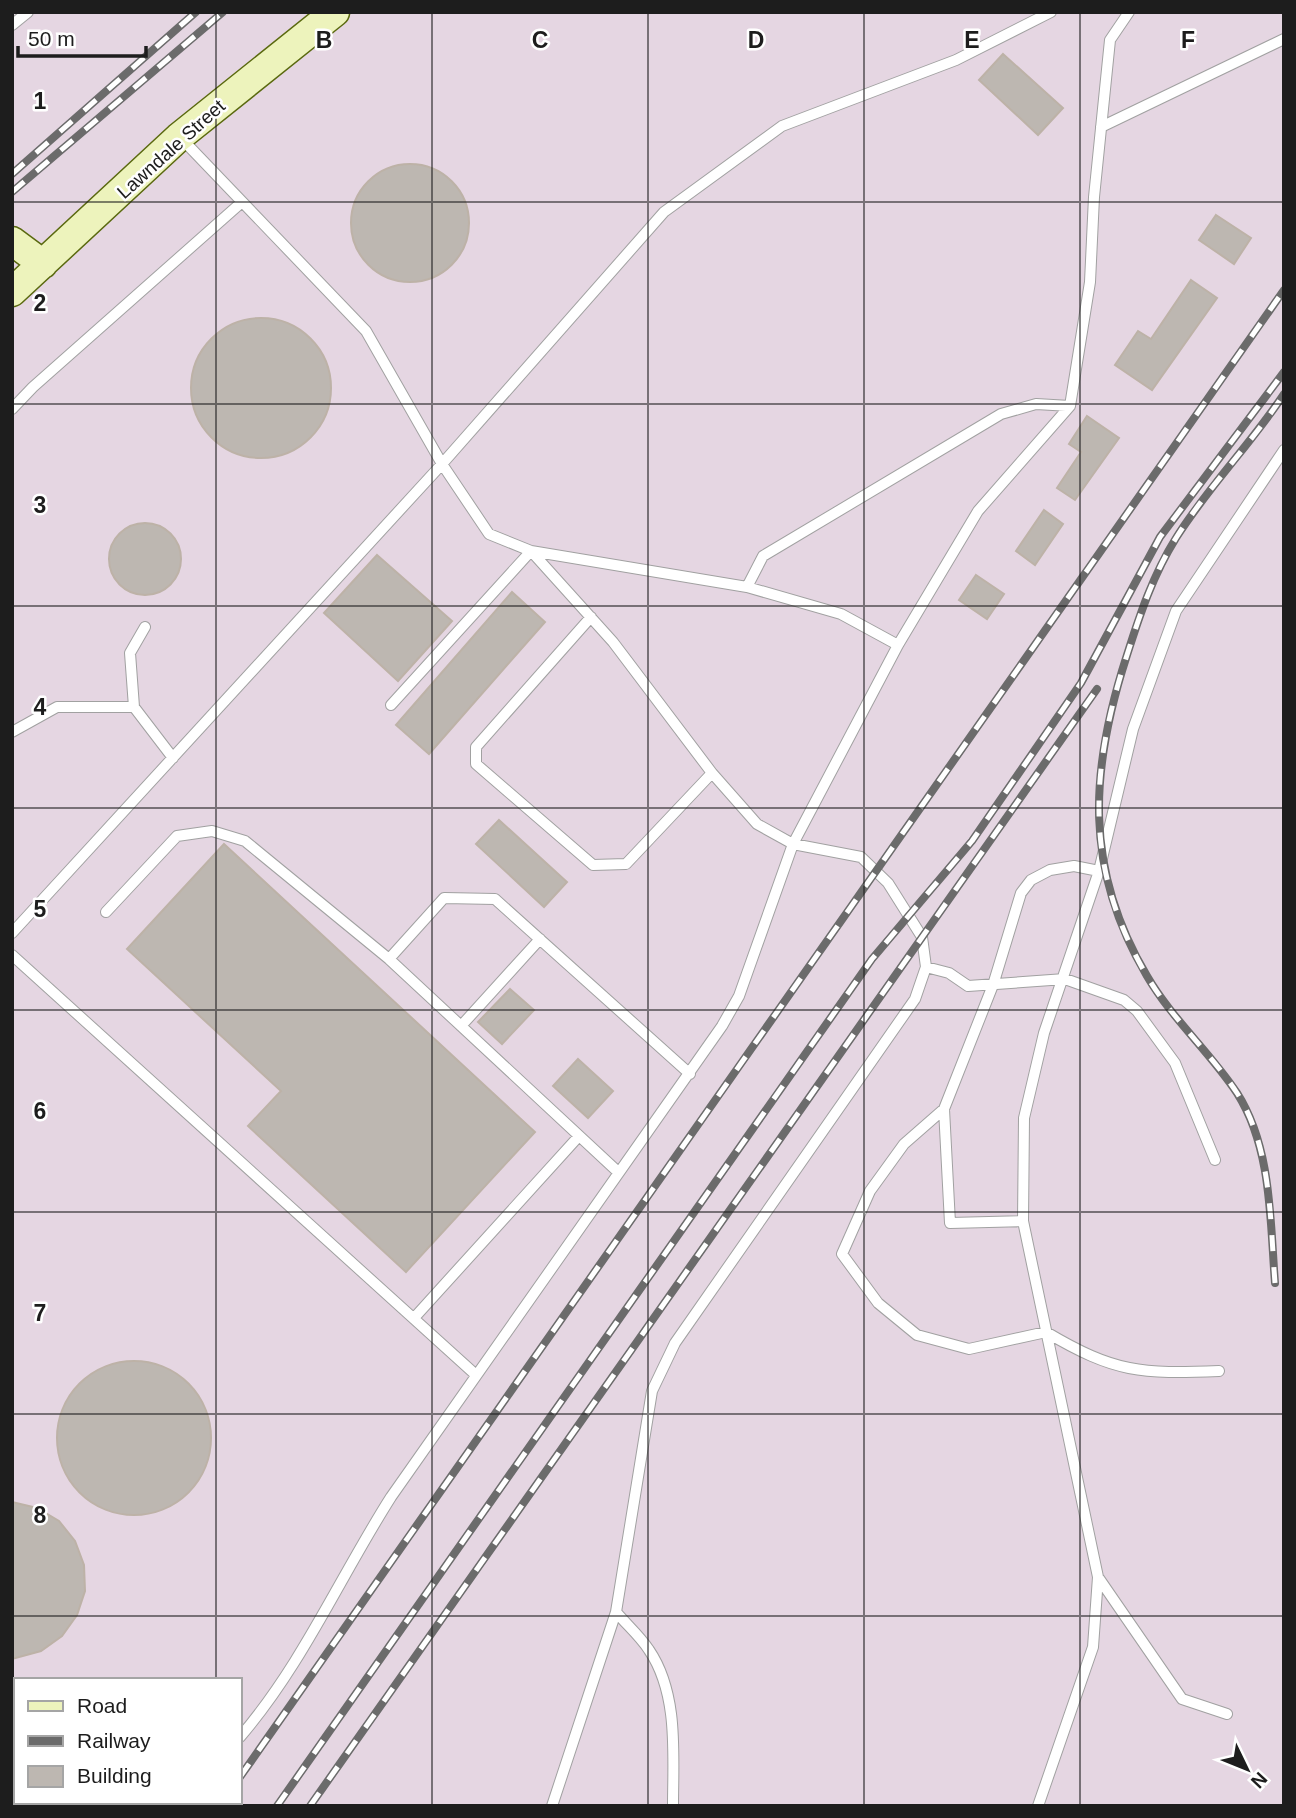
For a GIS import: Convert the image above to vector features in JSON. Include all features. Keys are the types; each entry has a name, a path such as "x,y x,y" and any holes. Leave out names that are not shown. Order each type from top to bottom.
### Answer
{"main road":[{"name":"Lawndale Street","path":"12,292 179,137 335,12"},
{"path":"12,242 43,264"}],"lane":[{"path":"12,25 28,12"},
{"path":"12,933 442,464 664,212 782,126 956,60 1051,12"},
{"path":"242,1734 290,1671 358,1549 617,1171 690,1074 739,996 793,844 898,645 978,512 1070,406 1090,282 1110,40 1129,12"},
{"path":"1101,127 1284,39"},
{"path":"179,137 366,331 442,464 489,534 531,551 747,587 841,614 898,645"},
{"path":"12,409 33,387 242,202"},
{"path":"747,587 762,556 1001,414 1036,404 1070,406"},
{"path":"1038,1806 1093,1647 1098,1577 1023,1221 1024,1118 1044,1033 1065,979 1099,871 1133,729 1176,611 1284,450"},
{"path":"531,551 591,617 712,773 757,824 793,844 861,857 888,883 922,937 926,967 915,999 675,1343 652,1391 616,1612 552,1806"},
{"path":"391,705 531,551"},
{"path":"591,617 476,747 476,764 593,865 626,864 712,773"},
{"path":"145,627 130,653 134,707 173,758"},
{"path":"12,732 57,706 134,707"},
{"path":"106,912 177,836 212,831 245,841 389,960 617,1171"},
{"path":"1023,1221 950,1223 944,1109 993,985 1021,893 1031,880 1050,870 1074,866 1099,871"},
{"path":"389,960 444,898 495,899 690,1074"},
{"path":"461,1026 540,939"},
{"path":"12,955 476,1376"},
{"path":"926,967 949,973 968,986 1065,979 1116,996 1137,1011 1175,1063 1214,1160"},
{"path":"944,1109 904,1144 870,1191 842,1254 878,1303 917,1335 969,1349 1046,1332 1109,1365 1151,1373 1219,1371"},
{"path":"414,1318 579,1136"},
{"path":"1098,1577 1182,1699 1227,1714"},
{"path":"616,1612 650,1651 665,1686 673,1732 673,1806"}],"shaded area":[{"path":"12,12 1284,12 1284,1806 12,1806"}],"building":[{"path":"1003,54 1063,108 1038,135 979,80"},
{"path":"410,164 432,169 452,181 464,201 469,223 464,245 452,265 432,277 410,282 388,277 368,265 356,245 351,223 356,201 368,181 388,169"},
{"path":"1216,215 1251,238 1234,264 1199,240"},
{"path":"1191,280 1217,298 1152,390 1115,365 1138,331 1151,339"},
{"path":"261,318 288,323 311,338 326,361 331,388 326,415 311,438 288,453 261,458 234,453 211,438 196,415 191,388 196,361 211,338 234,323"},
{"path":"1087,416 1119,438 1075,500 1057,488 1081,452 1069,444"},
{"path":"1044,510 1063,524 1035,565 1016,551"},
{"path":"145,523 165,529 175,539 181,559 175,579 165,589 145,595 125,589 115,579 109,559 115,539 125,529"},
{"path":"377,555 452,621 398,681 324,613"},
{"path":"976,575 1004,594 987,619 959,600"},
{"path":"512,592 545,622 429,754 396,725"},
{"path":"499,820 567,882 544,907 476,844"},
{"path":"224,844 535,1132 406,1272 248,1126 281,1091 127,949"},
{"path":"510,989 534,1010 502,1044 478,1022"},
{"path":"578,1059 613,1091 588,1118 553,1086"},
{"path":"134,1361 164,1367 189,1383 205,1408 211,1438 205,1468 189,1493 164,1509 134,1515 104,1509 79,1493 63,1468 57,1438 63,1408 79,1383 104,1367"},
{"path":"12,1502 37,1508 59,1521 75,1541 84,1565 85,1591 77,1615 62,1636 41,1651 12,1659"}],"railway":[{"path":"12,174 196,12"},
{"path":"12,192 223,12"},
{"path":"242,1774 1284,290"},
{"path":"277,1806 872,959 972,841 1081,683 1160,537 1284,372"},
{"path":"1275,1283 1267,1185 1257,1137 1237,1093 1157,992 1126,936 1112,896 1103,857 1099,818 1100,778 1115,697 1154,580 1188,519 1284,394"},
{"path":"310,1806 1097,689"}]}
